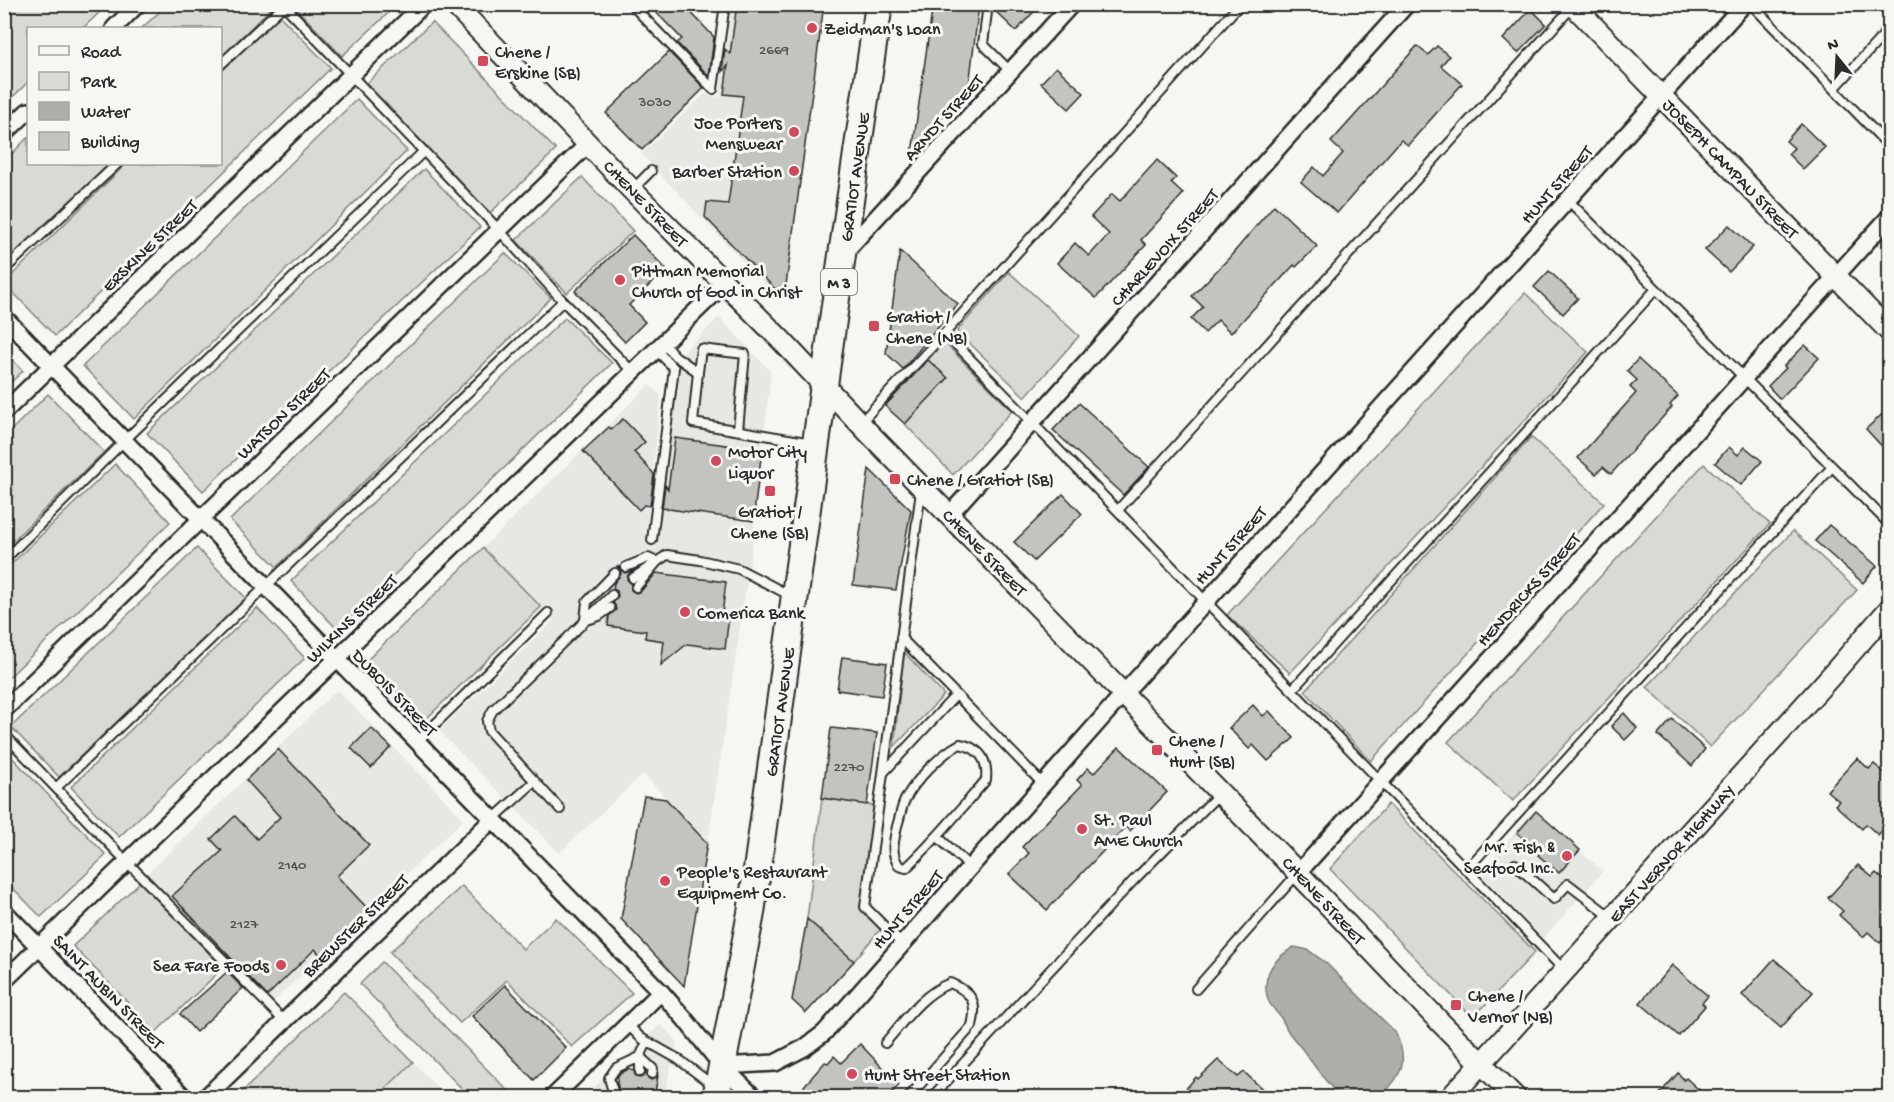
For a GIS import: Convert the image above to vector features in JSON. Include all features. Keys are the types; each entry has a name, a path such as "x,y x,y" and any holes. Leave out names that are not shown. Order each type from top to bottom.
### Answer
{"main road":[{"name":"GRATIOT AVENUE","path":"718,1084 751,913 879,4"}],"street":[{"path":"115,27 138,4"},
{"name":"ERSKINE STREET","path":"4,412 424,4"},
{"name":"CHENE STREET","path":"454,4 632,190 782,341 1516,1098"},
{"name":"ARNDT STREET","path":"842,255 1072,4"},
{"name":"CHARLEVOIX STREET","path":"949,515 1407,4"},
{"name":"HUNT STREET","path":"718,1084 775,1063 804,1048 824,1033 1206,601 1744,4"},
{"name":"JOSEPH CAMPAU STREET","path":"1573,5 1890,332"},
{"path":"4,134 27,112"},
{"name":"WATSON STREET","path":"4,710 589,143"},
{"name":"HENDRICKS STREET","path":"1298,873 1890,216"},
{"name":"WILKINS STREET","path":"4,981 725,283"},
{"name":"DUBOIS STREET","path":"4,317 661,992 684,1018 718,1084 755,1098"},
{"name":"EAST VERNOR HIGHWAY","path":"1450,1098 1890,608"},
{"name":"BREWSTER STREET","path":"205,1098 492,820"},
{"name":"SAINT AUBIN STREET","path":"4,911 185,1098"},
{"path":"552,1098 661,992"}],"lane":[{"path":"631,4 713,89 725,4"},
{"path":"988,4 982,44 1011,72"},
{"path":"860,424 945,333 1240,4"},
{"path":"1751,4 1890,147"},
{"path":"222,63 283,5 633,372"},
{"path":"1118,510 1573,5"},
{"path":"1834,89 1890,28"},
{"path":"4,560 423,152"},
{"path":"4,270 116,165"},
{"path":"632,190 651,171"},
{"path":"1568,200 1890,525"},
{"path":"1292,690 1656,289"},
{"path":"57,787 563,301"},
{"path":"945,333 1565,971"},
{"path":"659,347 698,372"},
{"path":"652,540 674,368 659,347"},
{"path":"738,430 745,354 701,349 693,423 817,444"},
{"path":"1467,869 1832,466"},
{"path":"902,944 865,907 921,486"},
{"path":"633,578 667,555 739,569 795,598"},
{"path":"626,567 648,558 657,562"},
{"path":"636,587 657,562"},
{"path":"585,620 587,602 615,573"},
{"path":"560,809 489,731 487,721 493,710 612,595"},
{"path":"585,620 599,616 610,608"},
{"path":"417,742 548,613"},
{"path":"901,638 1043,784"},
{"path":"883,773 956,694"},
{"path":"4,734 284,1022"},
{"path":"960,744 972,746 984,759 987,768 986,780 938,837 906,868 899,866 894,859 892,848 904,801 912,787 948,751 960,744"},
{"name":"BREWSTER STREET","path":"492,820 534,782"},
{"path":"931,1098 1220,792"},
{"path":"938,837 970,867"},
{"path":"1515,864 1554,899 1568,884 1612,918"},
{"name":"HENDRICKS STREET","path":"1196,990 1298,873"},
{"path":"885,1043 938,988 950,983 963,989 972,1000 975,1012 972,1026 908,1098"},
{"path":"627,1024 640,1038 718,1084"},
{"path":"640,1072 640,1057 647,1042"},
{"path":"640,1057 653,1069 652,1074"},
{"path":"615,1098 609,1078 616,1068 640,1057"}],"shaded area":[{"path":"732,5 824,5 785,290 774,294 641,154 705,94 719,97"},
{"path":"719,317 771,372 750,561 708,841 643,774 559,853 439,731 554,620 483,548 649,385 661,395 645,544 655,547 683,353"},
{"path":"337,690 464,819 273,1002 147,874"},
{"path":"1533,811 1603,871 1543,939 1480,873"},
{"path":"660,1025 677,1041 664,1097 583,1098"},
{"path":"413,1062 447,1097 377,1098"}],"green space":[{"path":"5,4 97,5 102,10 84,27 27,27 27,83 5,105"},
{"path":"167,5 268,5 271,8 222,56 222,27 143,27"},
{"path":"293,5 397,5 342,56"},
{"path":"279,15 331,68 55,336 5,282 125,165 222,165 222,71"},
{"path":"432,22 556,150 490,213 366,84"},
{"path":"357,99 407,151 134,419 83,366"},
{"path":"27,138 27,165 108,165 5,264 5,161"},
{"path":"424,169 480,227 203,491 147,433"},
{"path":"582,177 633,231 567,293 516,240"},
{"path":"505,253 551,298 277,567 230,520"},
{"path":"1009,272 1079,336 1025,397 957,331"},
{"path":"1525,293 1588,352 1290,673 1227,615"},
{"path":"565,318 612,363 338,630 291,581"},
{"path":"944,342 1012,411 953,475 905,424 947,379 928,360"},
{"path":"5,352 23,371 5,388"},
{"path":"48,394 104,452 5,548 5,436"},
{"path":"1531,437 1604,503 1371,761 1305,691"},
{"path":"115,464 170,522 5,681 5,570"},
{"path":"1704,464 1770,524 1513,801 1448,742"},
{"path":"1793,531 1857,590 1710,747 1647,687"},
{"path":"197,548 246,598 59,777 11,727"},
{"path":"483,548 541,607 424,721 366,661"},
{"path":"257,608 305,658 119,837 71,787"},
{"path":"904,652 944,695 894,747"},
{"path":"5,750 106,855 41,917 5,880"},
{"path":"822,798 878,806 865,907 883,926 854,961 807,919"},
{"path":"1388,804 1535,952 1473,1018 1330,869"},
{"path":"140,882 223,968 156,1032 73,946"},
{"path":"462,886 523,949 556,918 632,993 572,1047 507,980 460,1023 390,952"},
{"path":"382,962 514,1097 470,1097 360,984"},
{"path":"344,992 413,1062 377,1097 237,1097"}],"water":[{"path":"1294,947 1308,950 1326,963 1395,1032 1402,1051 1401,1067 1394,1082 1380,1097 1340,1097 1290,1034 1270,1004 1266,988 1268,973 1281,956"}],"building":[{"path":"648,4 683,4 714,37 709,76 677,43 682,39"},
{"path":"737,4 824,4 786,285 775,289 705,217 707,202 728,204 743,96 724,94 728,65 722,72 725,49 730,54"},
{"path":"933,4 979,4 969,86 912,153"},
{"path":"994,4 1041,4 1016,31 993,9"},
{"path":"1531,9 1546,24 1518,53 1503,39"},
{"path":"1417,46 1428,55 1437,46 1449,56 1441,66 1462,84 1408,145 1401,140 1337,213 1301,182 1314,167 1323,176 1343,153 1331,142"},
{"path":"669,52 704,88 642,150 606,113"},
{"path":"1056,67 1084,93 1069,109 1041,83"},
{"path":"1801,124 1825,147 1803,169 1788,154 1794,148 1786,141"},
{"path":"1157,160 1176,178 1171,183 1183,194 1141,240 1146,245 1096,298 1057,263 1075,243 1089,256 1109,234 1091,217 1112,194 1120,201"},
{"path":"1274,205 1317,246 1296,267 1294,265 1231,333 1218,320 1205,333 1191,319 1203,307 1192,296 1229,258"},
{"path":"1729,225 1753,247 1729,272 1705,250"},
{"name":"Pittman Memorial Church of God in Christ","path":"633,235 666,269 629,305 645,322 625,342 575,291"},
{"path":"900,251 958,304 903,369 886,353"},
{"path":"1549,271 1578,298 1563,314 1534,287"},
{"path":"1805,345 1819,358 1780,399 1768,386"},
{"path":"1638,359 1678,396 1670,405 1672,407 1611,474 1603,467 1596,474 1578,458 1636,393 1630,387 1637,380 1627,371"},
{"path":"928,360 948,378 905,424 885,406"},
{"path":"1079,403 1149,467 1123,495 1053,430"},
{"path":"1890,407 1890,455 1866,429"},
{"path":"623,419 645,442 634,452 654,474 650,506 644,505 639,510 583,451 609,427 611,429"},
{"path":"675,438 762,450 753,521 662,508 665,485 668,489"},
{"path":"1729,447 1738,455 1745,447 1762,461 1741,485 1715,463"},
{"path":"869,469 911,510 896,590 853,585"},
{"path":"1063,494 1082,514 1034,561 1014,542"},
{"path":"1829,525 1877,566 1863,583 1815,541"},
{"name":"Comerica Bank","path":"616,566 620,567 625,573 634,570 627,579 631,584 631,590 636,593 641,591 656,573 726,582 722,615 729,616 725,649 687,644 661,665 664,641 645,638 646,631 608,626 609,616 616,610 613,603 618,596 617,591 613,589 614,583 621,574 620,569"},
{"path":"842,657 887,663 882,696 837,690"},
{"path":"1253,705 1263,716 1269,711 1294,738 1268,761 1253,745 1249,749 1229,728"},
{"path":"1624,713 1637,728 1625,740 1611,726"},
{"path":"1672,719 1705,749 1692,766 1658,735"},
{"path":"371,728 391,747 371,768 351,748"},
{"path":"831,728 877,733 867,805 822,798"},
{"name":"St. Paul AME Church","path":"1119,747 1167,792 1130,831 1126,827 1047,910 1009,874 1029,853 1022,847 1082,785 1077,780 1088,768 1094,773"},
{"path":"278,749 369,845 337,876 369,910 321,956 315,949 267,996 172,896 222,851 211,839 235,816 257,839 280,817 246,780"},
{"path":"1857,758 1869,769 1874,764 1890,777 1890,822 1878,835 1866,824 1862,829 1835,805 1839,801 1827,791"},
{"name":"People's Restaurant Equipment Co.","path":"644,796 666,799 707,843 684,986 621,919"},
{"path":"1536,811 1580,850 1559,873 1538,855 1540,852 1517,833"},
{"path":"1858,865 1872,877 1876,873 1890,885 1890,933 1880,943 1868,932 1863,937 1839,915 1843,911 1828,898"},
{"path":"807,919 854,961 806,1013 792,1000"},
{"path":"1774,959 1813,992 1781,1028 1742,995"},
{"path":"1672,965 1708,996 1702,1003 1705,1006 1679,1036 1640,1003"},
{"path":"227,972 243,988 196,1032 180,1014"},
{"path":"505,985 566,1048 534,1080 472,1016"},
{"name":"Hunt Street Station","path":"860,1044 899,1085 887,1098 805,1098 804,1086 825,1062 828,1063 834,1056 841,1063"},
{"path":"1218,1060 1238,1077 1244,1072 1272,1098 1178,1098 1196,1077 1198,1079"},
{"path":"628,1069 634,1071 639,1078 646,1073 651,1080 658,1075 654,1098 621,1098 617,1083 618,1075"},
{"path":"1678,1073 1684,1080 1686,1078 1708,1098 1656,1098"}],"place":[{"name":"Zeidman's Loan","path":"812,28"},
{"name":"Chene / Erskine (SB)","path":"483,61"},
{"name":"Joe Porters Menswear","path":"794,132"},
{"name":"Barber Station","path":"794,171"},
{"name":"Pittman Memorial Church of God in Christ","path":"620,280"},
{"name":"Gratiot / Chene (NB)","path":"874,326"},
{"name":"Motor City Liquor","path":"716,461"},
{"name":"Chene / Gratiot (SB)","path":"895,479"},
{"name":"Gratiot / Chene (SB)","path":"770,491"},
{"name":"Comerica Bank","path":"685,612"},
{"name":"Chene / Hunt (SB)","path":"1157,750"},
{"name":"St. Paul AME Church","path":"1082,829"},
{"name":"Mr. Fish & Seafood Inc.","path":"1567,856"},
{"name":"People's Restaurant Equipment Co.","path":"665,881"},
{"name":"Sea Fare Foods","path":"281,965"},
{"name":"Chene / Vernor (NB)","path":"1456,1005"},
{"name":"Hunt Street Station","path":"852,1074"}]}
